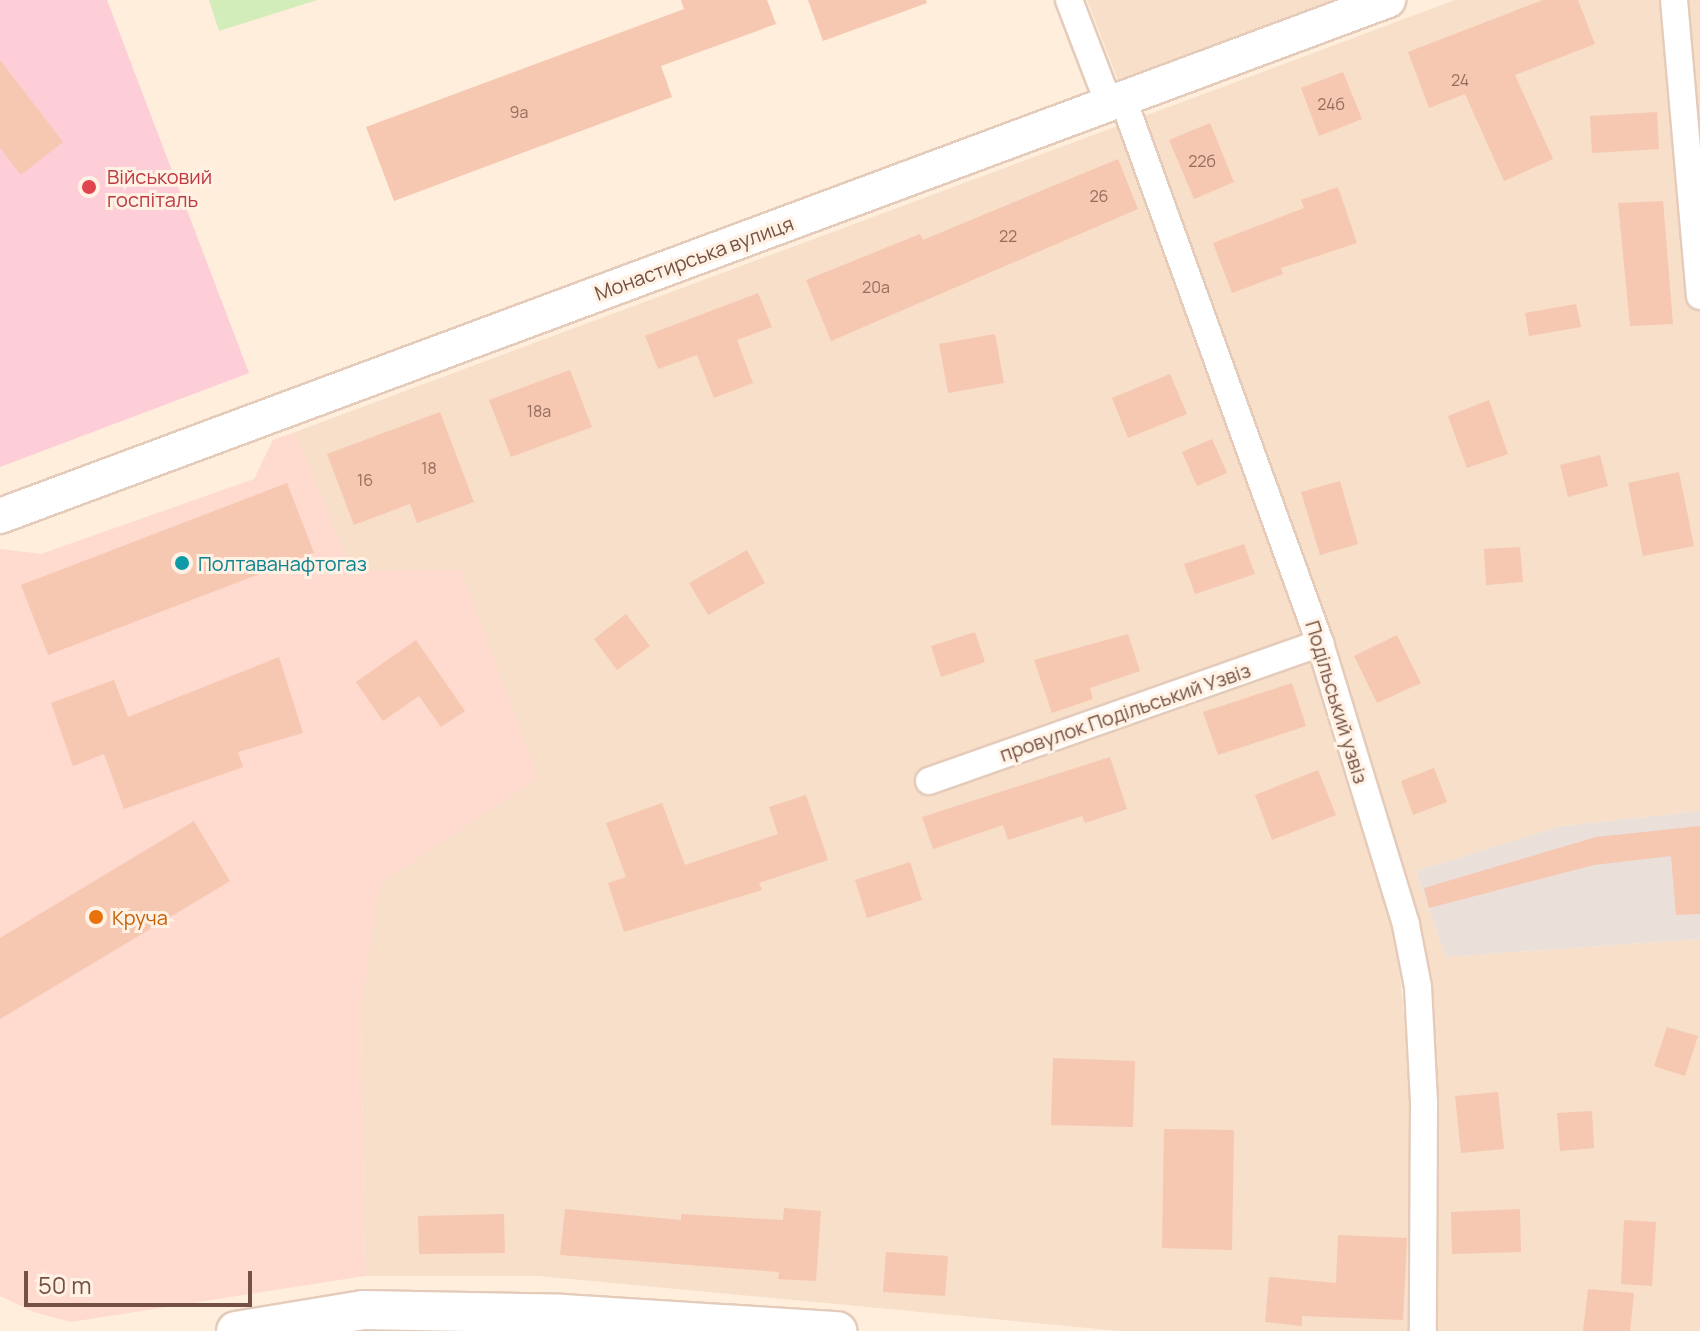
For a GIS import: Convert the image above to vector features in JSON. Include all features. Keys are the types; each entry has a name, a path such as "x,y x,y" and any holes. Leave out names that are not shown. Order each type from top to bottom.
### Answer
{"main road":[{"path":"236,1331 363,1310 563,1314 837,1331"}],"street":[{"name":"Подільський узвіз","path":"1069,0 1116,101 1320,643 1406,925 1418,987 1424,1102 1423,1331"},
{"name":"Монастирська вулиця","path":"0,516 1388,0"},
{"path":"1674,0 1700,296"},
{"name":"провулок Подільський Узвіз","path":"929,781 1320,643"}],"shaded area":[{"name":"Військовий госпіталь","path":"0,0 107,0 249,373 0,467"},
{"path":"1087,0 1351,0 1121,88"},
{"path":"1455,0 1700,0 1700,811 1562,826 1416,871 1446,957 1700,939 1700,1331 1432,1331 1435,1054 1421,938 1326,616 1142,117"},
{"path":"1123,124 1302,624 1396,932 1412,1102 1408,1331 1120,1331 539,1276 365,1276 361,1007 380,884 538,778 352,571 295,432"},
{"path":"295,432 352,571 461,570 538,778 380,884 361,1007 365,1276 71,1322 34,1312 0,1296 0,549 41,554 254,479 273,440"},
{"path":"1700,811 1700,939 1446,957 1416,871 1562,826"}],"green space":[{"path":"209,0 317,0 219,31"}],"building":[{"path":"681,0 767,0 776,24 661,66 672,97 394,201 366,127 684,9"},
{"path":"808,0 926,0 927,3 823,41"},
{"path":"1543,0 1578,0 1595,44 1515,75 1553,159 1504,181 1465,94 1429,108 1408,52"},
{"path":"0,60 63,142 21,175 0,148"},
{"path":"1343,72 1362,119 1319,136 1301,88"},
{"path":"1657,112 1659,149 1592,153 1590,116"},
{"path":"1210,123 1234,182 1194,199 1169,140"},
{"path":"1118,159 1138,209 831,341 806,280 920,234 923,240"},
{"path":"1338,187 1357,243 1281,268 1283,274 1232,293 1213,243 1304,208 1301,200"},
{"path":"1663,201 1673,324 1630,326 1618,203"},
{"path":"758,293 772,327 737,340 753,383 714,398 697,355 658,369 645,336"},
{"path":"1576,304 1581,327 1529,336 1525,313"},
{"path":"995,334 1004,383 948,393 939,344"},
{"path":"570,370 592,427 511,457 489,400"},
{"path":"1170,374 1187,414 1128,438 1112,398"},
{"path":"1489,400 1508,454 1467,468 1448,416"},
{"path":"440,412 474,502 417,523 410,504 354,525 327,454"},
{"path":"1212,439 1227,473 1197,486 1182,452"},
{"path":"1600,455 1608,486 1568,497 1560,465"},
{"path":"1679,472 1694,546 1643,556 1628,483"},
{"path":"1340,481 1358,544 1320,555 1301,492"},
{"name":"Полтаванафтогаз","path":"287,483 314,553 48,655 21,585"},
{"path":"1244,544 1255,574 1195,594 1184,564"},
{"path":"1520,547 1523,582 1486,585 1484,549"},
{"path":"747,550 765,583 708,615 689,583"},
{"path":"626,614 650,646 617,670 594,639"},
{"path":"975,632 985,662 941,677 931,646"},
{"path":"1128,634 1140,671 1090,688 1093,699 1052,713 1034,660"},
{"path":"1397,635 1421,683 1377,703 1354,656"},
{"path":"416,640 465,711 441,727 419,696 383,721 356,682"},
{"path":"279,657 303,733 238,752 243,767 124,809 104,754 73,766 51,703 114,680 128,717"},
{"path":"1292,683 1306,726 1218,755 1203,712"},
{"path":"1110,757 1127,809 1085,823 1082,816 1008,840 1003,825 933,849 922,817"},
{"path":"1434,768 1447,802 1413,815 1401,781"},
{"path":"1318,770 1336,815 1272,840 1255,795"},
{"path":"806,795 828,860 759,883 762,890 624,932 608,883 626,877 606,823 662,803 685,865 778,834 769,807"},
{"path":"194,821 230,881 0,1019 0,938"},
{"path":"1700,826 1700,914 1676,915 1671,856 1594,865 1429,908 1424,888 1596,837"},
{"path":"910,862 922,900 867,918 855,880"},
{"path":"1667,1027 1698,1036 1685,1076 1654,1066"},
{"path":"1053,1058 1135,1061 1133,1127 1051,1125"},
{"path":"1498,1092 1504,1149 1461,1153 1455,1096"},
{"path":"1592,1111 1594,1148 1560,1151 1557,1113"},
{"path":"1164,1129 1234,1130 1232,1250 1162,1248"},
{"path":"784,1208 821,1211 816,1281 778,1279 779,1272 560,1255 565,1209 681,1220 681,1214 783,1220"},
{"path":"1520,1209 1521,1252 1452,1254 1451,1212"},
{"path":"504,1214 505,1253 419,1254 418,1216"},
{"path":"1624,1220 1656,1222 1652,1286 1621,1284"},
{"path":"1338,1235 1407,1238 1403,1320 1302,1316 1302,1326 1265,1322 1269,1277 1336,1283"},
{"path":"886,1252 948,1256 945,1296 883,1292"},
{"path":"1588,1289 1634,1293 1630,1331 1583,1331"}],"place":[{"name":"Військовий госпіталь","path":"89,187"},
{"name":"Полтаванафтогаз","path":"182,563"},
{"name":"Круча","path":"96,917"}]}
